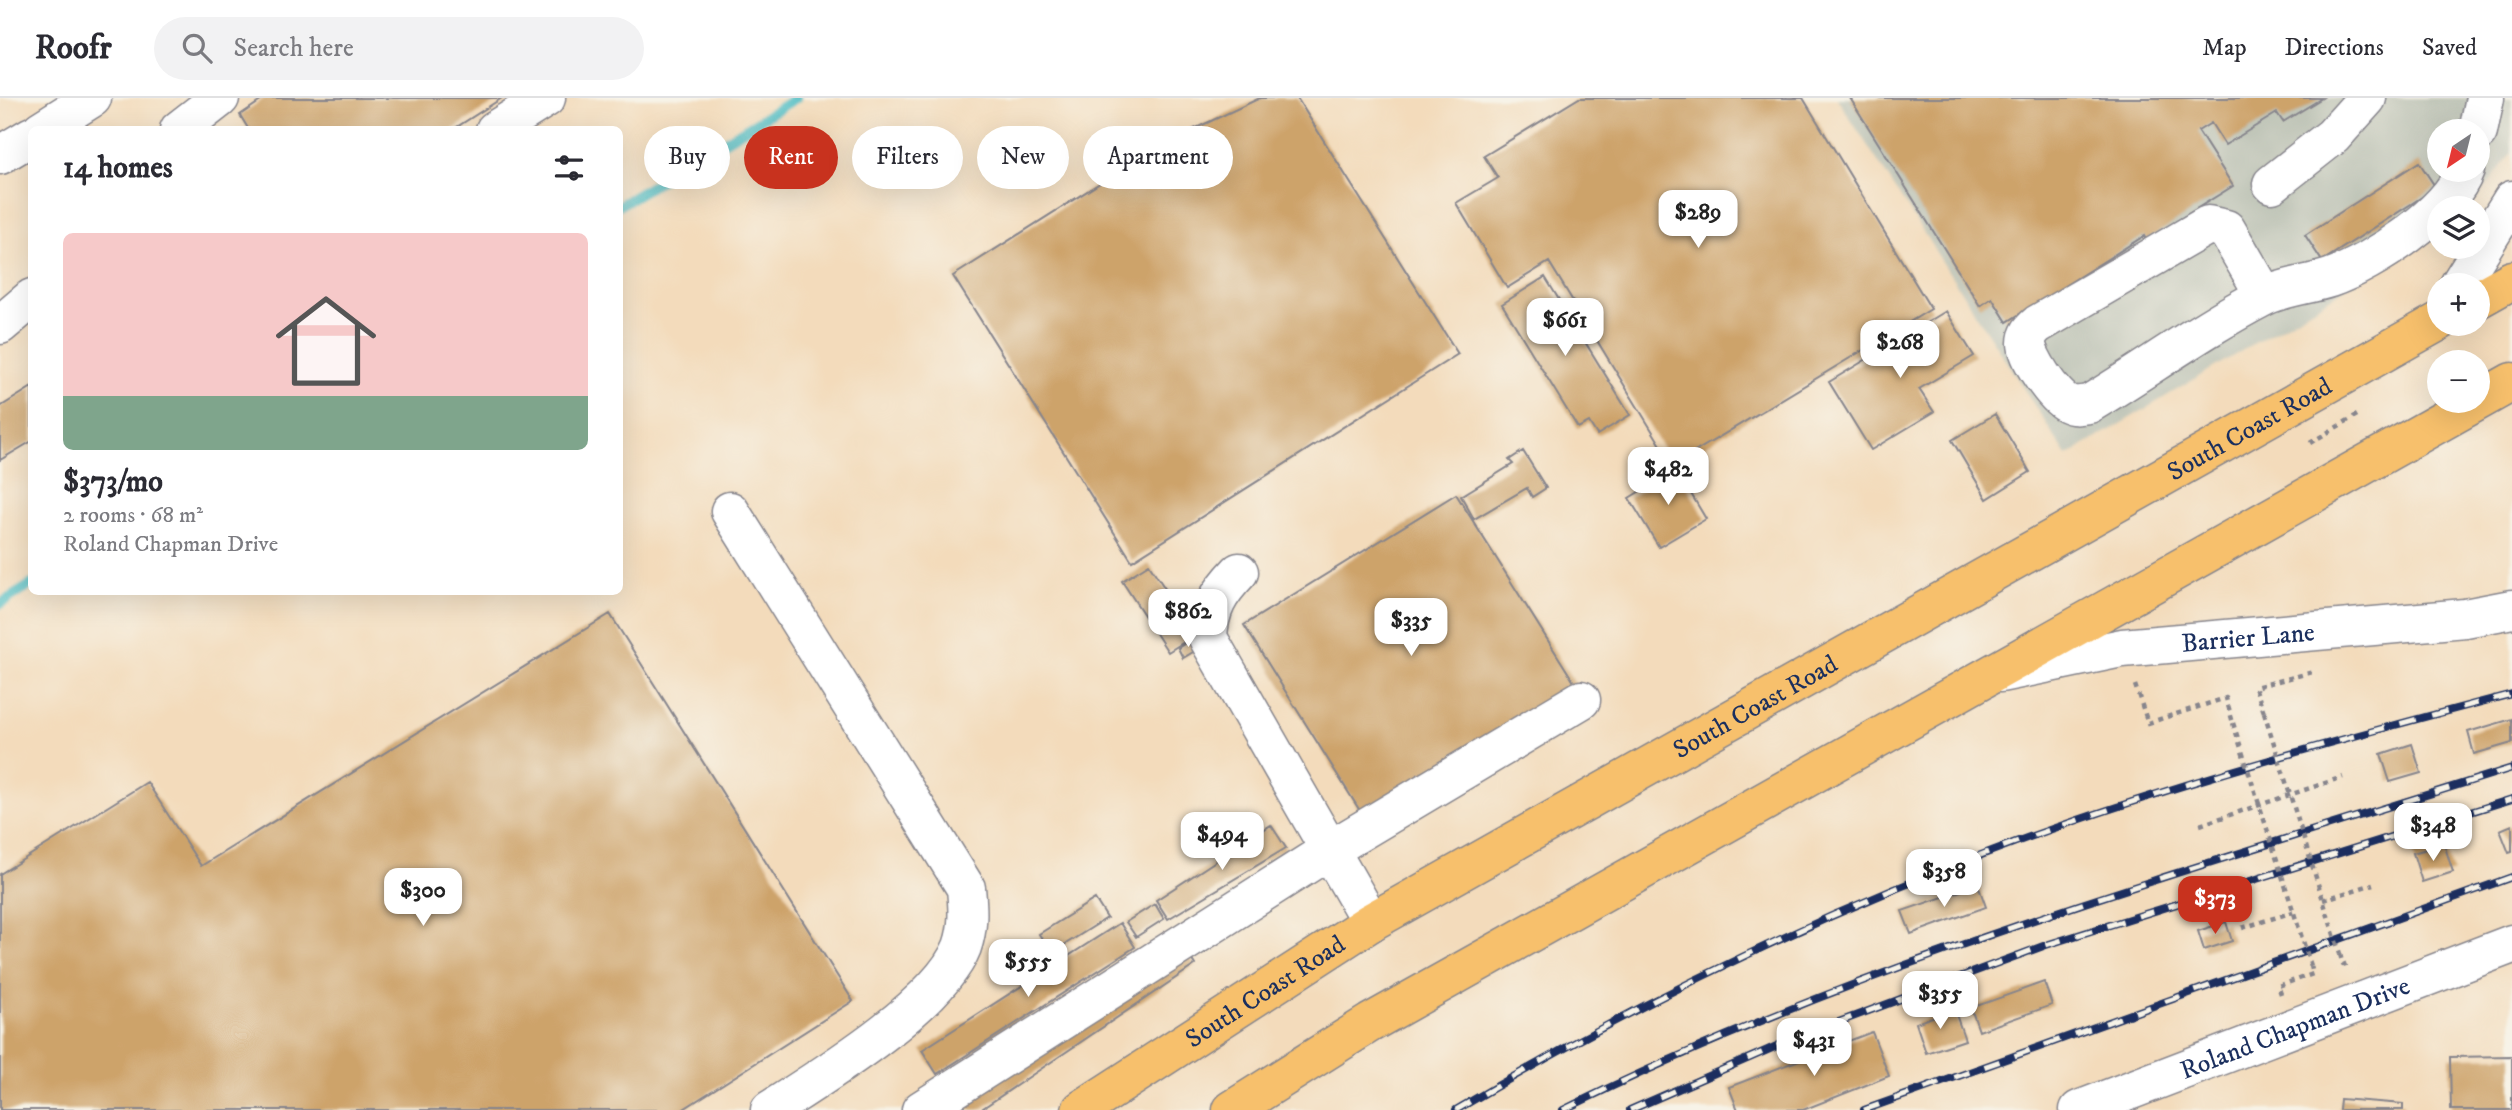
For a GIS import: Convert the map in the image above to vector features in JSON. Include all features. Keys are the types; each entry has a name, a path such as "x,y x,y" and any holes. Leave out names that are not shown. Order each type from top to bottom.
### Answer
{"highway":[{"path":"2490,292 2512,280"},
{"name":"South Coast Road","path":"1081,1110 1371,922 2427,326"},
{"path":"1232,1110 1370,1023 2512,382"}],"street":[{"path":"47,126 92,98"},
{"path":"184,126 220,98"},
{"path":"501,126 546,98"},
{"path":"2272,184 2333,136 2367,98"},
{"path":"2481,119 2485,98"},
{"path":"0,155 28,138"},
{"path":"2265,296 2226,229 2208,225 2038,324 2030,332 2027,342 2029,354 2064,401 2076,406 2090,404 2265,296 2332,277 2362,264 2436,212 2460,182"},
{"path":"2466,273 2512,200"},
{"path":"0,325 28,301"},
{"path":"730,511 967,888 969,921 961,949 922,998 888,1028 771,1110"},
{"path":"1239,572 1219,594 1208,616 1208,638 1371,922"},
{"name":"Barrier Lane","path":"1985,677 2122,648 2465,618 2512,609"},
{"path":"921,1110 1331,849 1581,700"},
{"name":"Roland Chapman Drive","path":"2079,1110 2512,944"}],"path":[{"path":"2122,648 2148,723 2226,698 2311,966"},
{"path":"2264,712 2340,954"},
{"path":"2200,825 2343,777"},
{"path":"2323,900 2373,884"},
{"path":"2242,928 2293,912"}],"shaded area":[{"path":"1837,98 2512,98 2512,152 2490,181 2490,119 2427,119 2427,182 2490,182 2479,196 2427,196 2427,239 2067,456"}],"building":[{"path":"265,98 502,98 458,126 247,126 240,115"},
{"path":"1260,98 1297,98 1458,354 1132,561 953,276 1090,189 1233,189 1233,126 1200,126"},
{"path":"1579,98 1803,98 1931,309 1673,465 1549,262 1507,288 1456,203 1498,178 1484,156"},
{"path":"1850,98 2322,98 2283,122 2277,113 2225,145 2211,123 2198,131 2233,186 2146,240 2144,236 2007,322 1992,298 1980,306"},
{"path":"2419,162 2427,174 2427,182 2432,182 2436,188 2322,261 2305,235"},
{"path":"1545,277 1630,415 1597,435 1589,422 1578,428 1502,304"},
{"path":"1946,311 1974,356 1919,389 1934,412 1871,450 1829,382"},
{"path":"28,390 28,443 0,460 0,407"},
{"path":"1995,414 2030,472 1987,499 1952,440"},
{"path":"1523,451 1546,488 1532,497 1527,488 1474,519 1461,496 1513,464 1509,460"},
{"path":"1674,465 1706,519 1659,547 1629,498 1660,479 1657,475"},
{"path":"1456,494 1579,690 1367,822 1244,625"},
{"path":"1149,564 1195,635 1168,652 1122,581"},
{"path":"610,614 853,1001 682,1110 0,1110 0,874 147,782 201,866"},
{"path":"1192,639 1198,649 1183,658 1178,648"},
{"path":"2512,719 2512,743 2474,754 2468,732"},
{"path":"2412,744 2421,773 2390,782 2381,754"},
{"path":"1271,825 1286,848 1168,919 1156,900"},
{"path":"2512,825 2512,852 2509,853 2500,830"},
{"path":"2444,844 2453,872 2422,882 2413,853"},
{"path":"1978,885 1986,907 1911,934 1902,911"},
{"path":"1095,899 1107,918 1051,953 1039,934"},
{"path":"1155,904 1164,919 1136,937 1126,922"},
{"path":"2226,922 2232,941 2204,950 2198,931"},
{"path":"1120,923 1135,947 937,1074 922,1050"},
{"path":"1181,943 1195,965 980,1110 928,1110"},
{"path":"2044,982 2052,1005 1979,1031 1971,1008"},
{"path":"1954,1009 1965,1040 1926,1053 1916,1023"},
{"path":"1872,1032 1889,1076 1803,1110 1738,1110 1729,1087"},
{"path":"2512,1056 2512,1110 2451,1110 2450,1057"},
{"path":"2340,1099 2403,1104 2403,1110 2339,1110"}],"waterway":[{"path":"623,203 796,98"},
{"path":"0,604 28,586"}],"railway":[{"path":"1456,1110 1659,998 1798,931 1940,871 2074,821 2198,781 2512,694"},
{"path":"1563,1110 1678,1056 1912,963 2151,881 2512,768"},
{"path":"1630,1110 1793,1039 2046,945 2512,799"},
{"path":"1864,1110 2512,877"}]}
